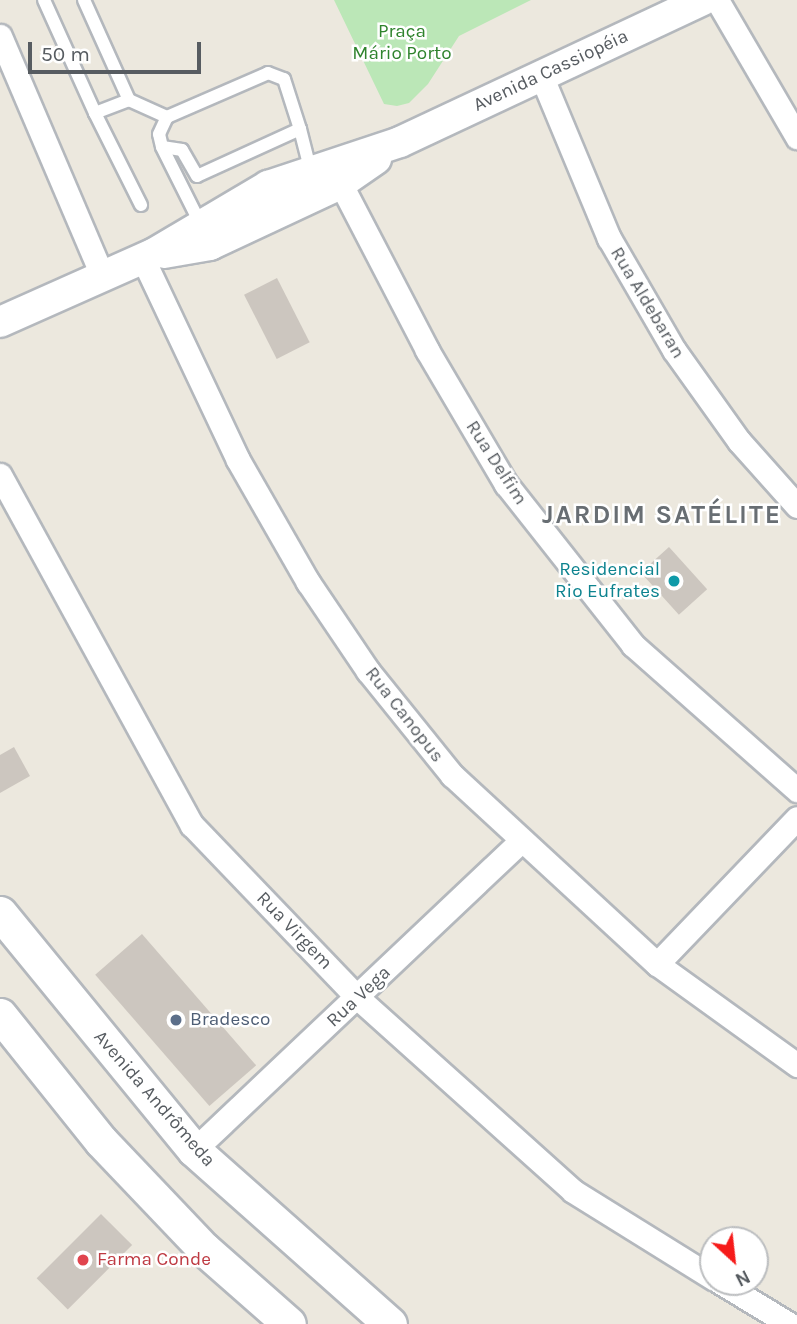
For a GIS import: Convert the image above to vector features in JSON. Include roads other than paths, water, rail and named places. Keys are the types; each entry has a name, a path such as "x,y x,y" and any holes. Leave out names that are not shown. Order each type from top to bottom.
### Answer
{"main road":[{"name":"Avenida Andrômeda","path":"0,913 194,1150 388,1323"},
{"path":"0,1015 101,1141 204,1249 289,1324"}],"street":[{"name":"Avenida Cassiopéia","path":"148,257 210,245 327,173 400,142 703,0"},
{"path":"717,0 797,137"},
{"path":"0,36 103,278"},
{"name":"Rua Aldebaran","path":"541,75 609,238 674,350 739,441 797,506"},
{"name":"Avenida Cassiopéia","path":"0,322 148,257 200,223 268,186 327,173"},
{"name":"Rua Delfim","path":"327,173 506,484 634,645 797,790"},
{"name":"Rua Canopus","path":"148,257 238,460 309,582 368,671 452,775 521,841 657,964 797,1065"},
{"name":"Rua Virgem","path":"0,475 192,825 358,998 573,1191 699,1269"},
{"path":"657,964 797,818"},
{"name":"Rua Vega","path":"194,1150 358,998 521,841"},
{"path":"743,1296 789,1324"}],"lane":[{"path":"44,0 95,113 141,205"},
{"path":"84,0 129,100 167,117"},
{"path":"200,223 162,148 159,134 167,117 268,74 284,79 300,129 327,173"},
{"path":"95,113 129,100"},
{"path":"162,148 182,150 197,176 300,129"}],"place":[{"name":"Residencial Rio Eufrates","path":"674,581"},
{"name":"Bradesco","path":"176,1020"},
{"name":"Farma Conde","path":"83,1260"}],"district":[{"name":"JARDIM SATÉLITE","path":"662,515"}],"park label":[{"name":"Praça Mário Porto","path":"402,43"}]}
